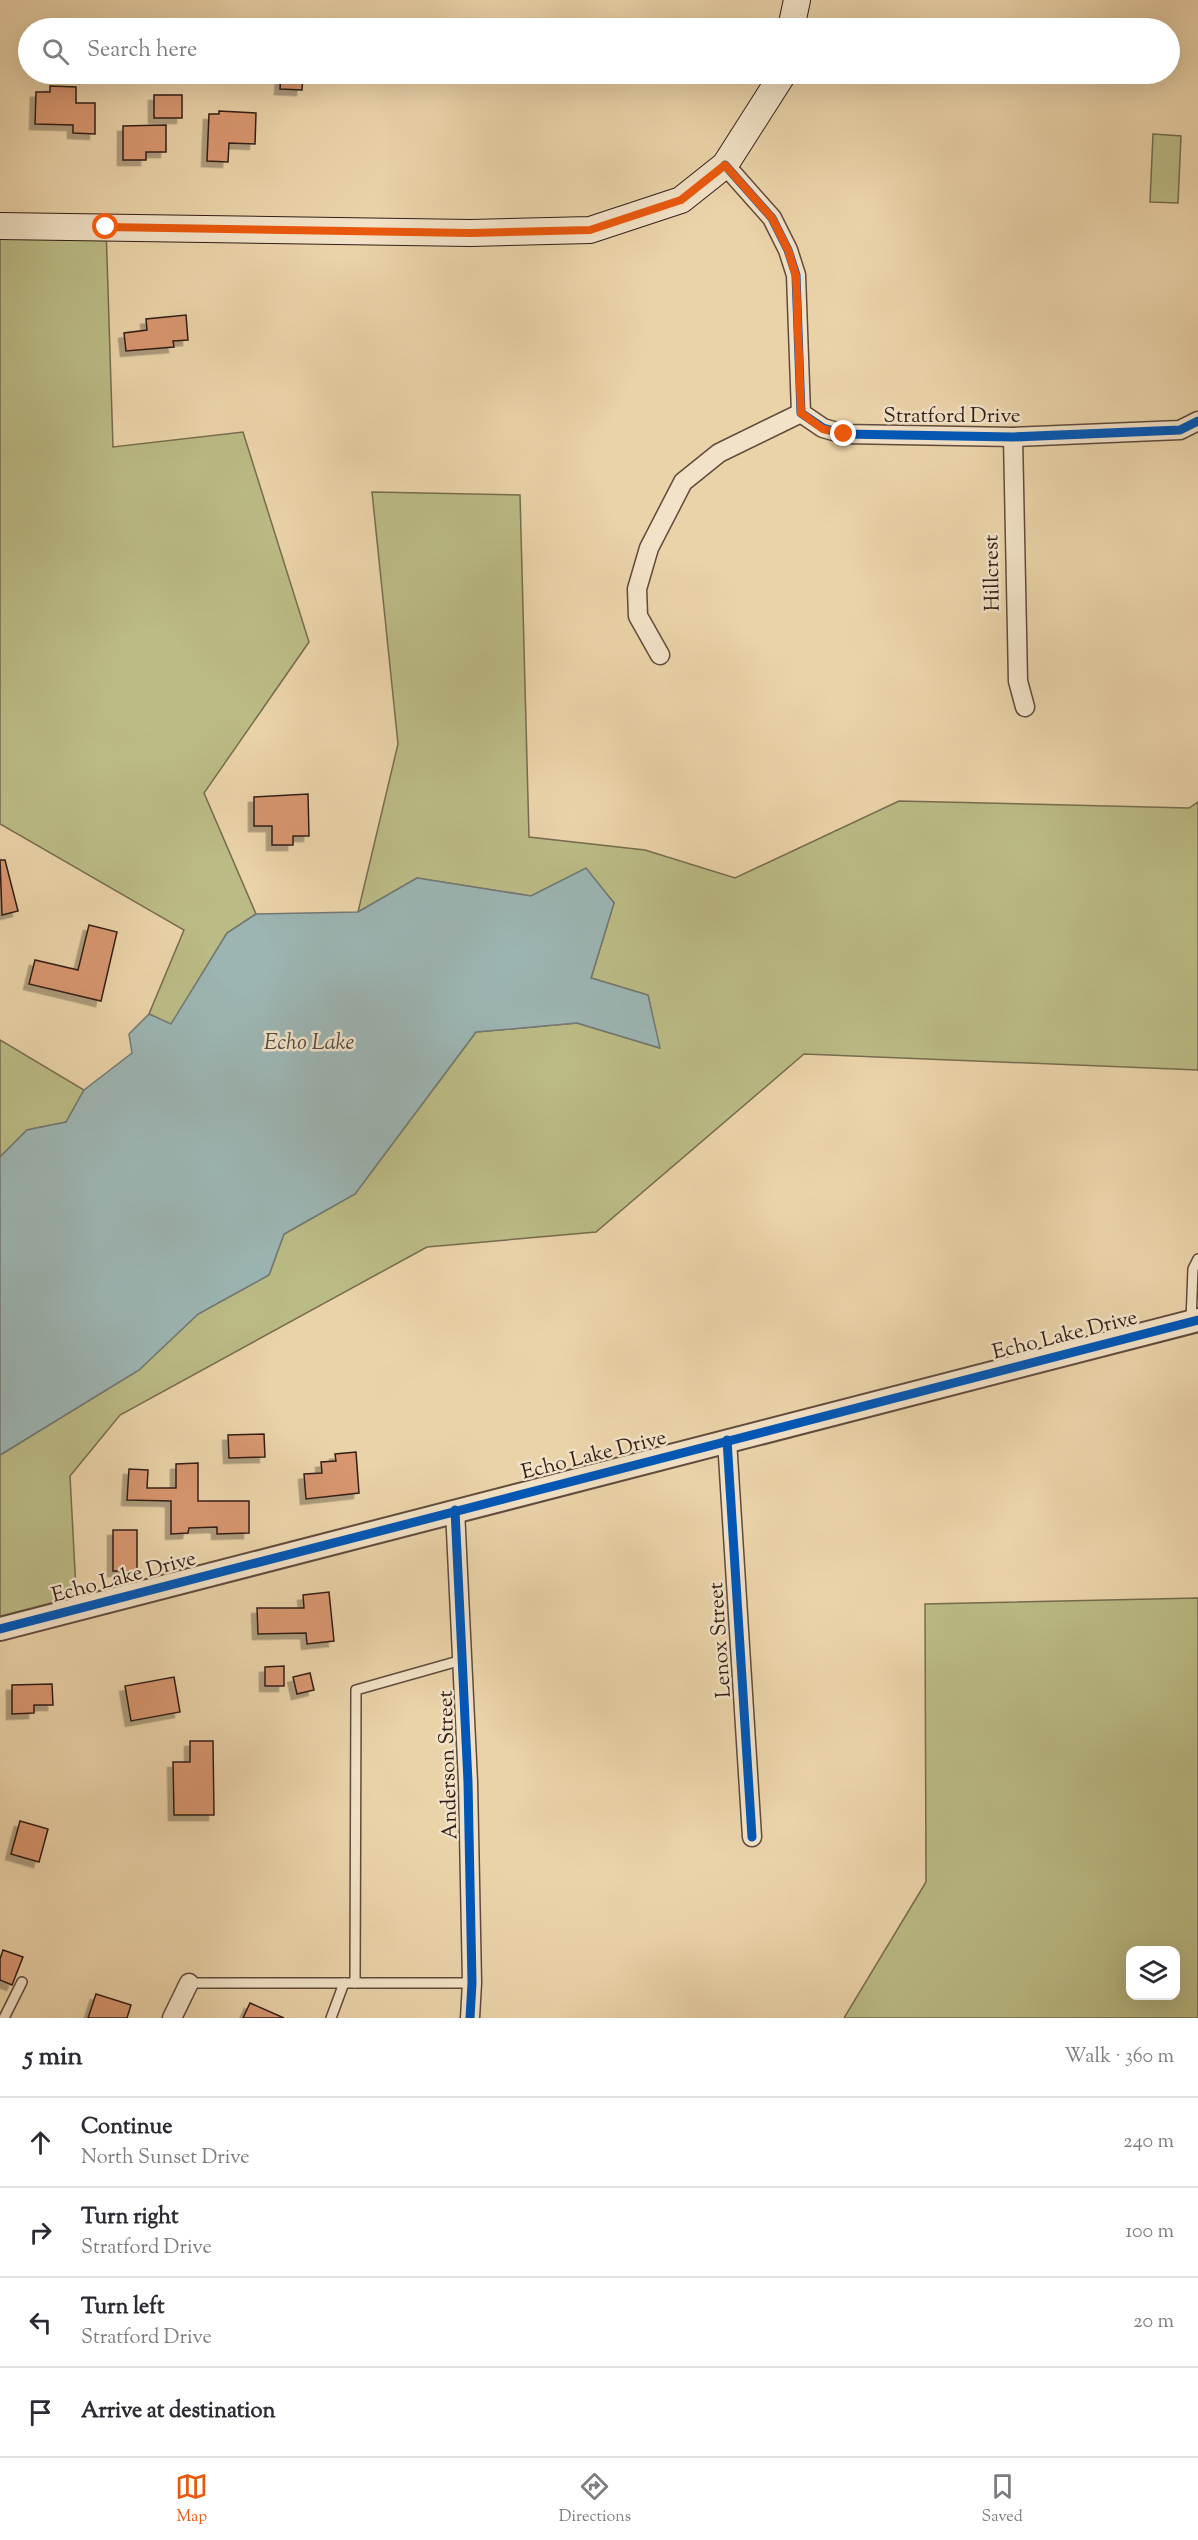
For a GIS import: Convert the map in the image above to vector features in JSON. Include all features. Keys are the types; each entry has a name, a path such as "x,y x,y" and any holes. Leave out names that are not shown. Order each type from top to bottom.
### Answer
{"main road":[{"path":"793,18 797,0"},
{"path":"0,226 471,233 590,230 681,200 725,165 777,84"}],"street":[{"path":"660,656 639,616 637,589 649,548 683,482 719,453 801,413 796,276 788,250 772,218 725,165"},
{"name":"Stratford Drive","path":"801,413 823,429 844,434 1013,436 1180,430 1198,421"},
{"name":"Hillcrest","path":"1013,436 1018,681 1025,708"},
{"name":"Echo Lake Drive","path":"0,1629 1195,1321"},
{"name":"Lenox Street","path":"727,1440 752,1837"},
{"name":"Anderson Street","path":"455,1510 468,1782 472,1983 470,2018"},
{"path":"171,2018 189,1983"}],"lane":[{"path":"1195,1321 1192,1269 1198,1258"},
{"path":"331,2018 350,1983 356,1690 462,1660"},
{"path":"4,2018 21,1982"},
{"path":"189,1983 472,1983"}],"green space":[{"path":"1153,134 1181,136 1178,203 1150,202"},
{"path":"0,226 106,227 113,447 243,432 309,642 204,793 256,914 227,933 171,1025 149,1014 184,930 0,824"},
{"path":"372,492 520,495 529,837 645,850 735,878 899,801 1189,808 1198,802 1198,1070 804,1054 596,1232 427,1247 120,1415 70,1476 77,1609 0,1629 0,1455 139,1370 198,1314 269,1275 284,1234 355,1194 476,1032 577,1023 659,1048 648,995 591,978 614,903 586,869 531,896 417,878 358,912 398,744"},
{"path":"0,1040 84,1090 66,1122 27,1130 0,1157"},
{"path":"1198,1598 1198,2018 844,2018 926,1882 925,1604"}],"water":[{"name":"Echo Lake","path":"586,868 614,903 591,978 648,995 660,1048 577,1023 476,1032 355,1194 284,1234 269,1275 198,1314 139,1370 0,1455 0,1157 27,1130 66,1122 84,1090 132,1053 129,1034 149,1014 171,1024 227,933 256,914 358,912 417,878 531,896"}],"building":[{"path":"280,84 302,84 302,90 280,89"},
{"path":"50,86 76,87 76,103 95,103 95,134 73,133 73,125 35,124 36,92 50,92"},
{"path":"154,95 182,95 182,118 154,118"},
{"path":"219,111 256,113 255,144 229,143 228,162 207,161 209,114 219,114"},
{"path":"166,125 166,152 146,152 146,160 123,160 123,126"},
{"path":"186,315 188,340 173,341 174,347 126,351 124,333 147,330 146,319"},
{"path":"308,794 309,836 293,836 293,845 272,845 272,826 254,826 254,797"},
{"path":"0,860 5,860 18,911 2,915"},
{"path":"89,925 117,932 101,1001 29,984 35,960 78,970"},
{"path":"264,1434 265,1457 229,1458 228,1435"},
{"path":"356,1452 359,1493 306,1499 304,1474 322,1473 321,1462 336,1461 335,1454"},
{"path":"198,1463 198,1501 249,1501 249,1533 217,1534 217,1527 189,1528 188,1533 171,1534 171,1501 127,1500 129,1469 148,1470 147,1488 176,1488 176,1464"},
{"path":"113,1530 137,1530 137,1571 113,1571"},
{"path":"329,1592 334,1641 307,1644 306,1633 258,1634 257,1608 304,1608 303,1595"},
{"path":"284,1666 284,1686 265,1686 265,1667"},
{"path":"310,1673 314,1690 297,1694 293,1677"},
{"path":"174,1677 180,1712 131,1721 125,1686"},
{"path":"52,1684 53,1705 34,1705 34,1713 12,1714 12,1685"},
{"path":"190,1741 213,1741 214,1815 174,1815 173,1762 190,1762"},
{"path":"20,1821 48,1829 39,1862 11,1854"},
{"path":"3,1950 23,1957 12,1985 0,1980 0,1959"},
{"path":"96,1994 131,2005 127,2018 88,2018"},
{"path":"250,2003 284,2018 243,2018"}],"cycle path":[{"path":"725,165 772,218 788,250 796,275 801,413 823,428 844,434 1013,437 1180,430 1198,421"},
{"path":"0,1629 1198,1320"},
{"path":"727,1440 752,1837"},
{"path":"455,1510 468,1782 472,1983 470,2018"}],"route":[{"path":"106,227 471,233 590,230 681,200 725,165 772,218 788,250 796,276 798,385 801,413 823,429 844,434"}]}
